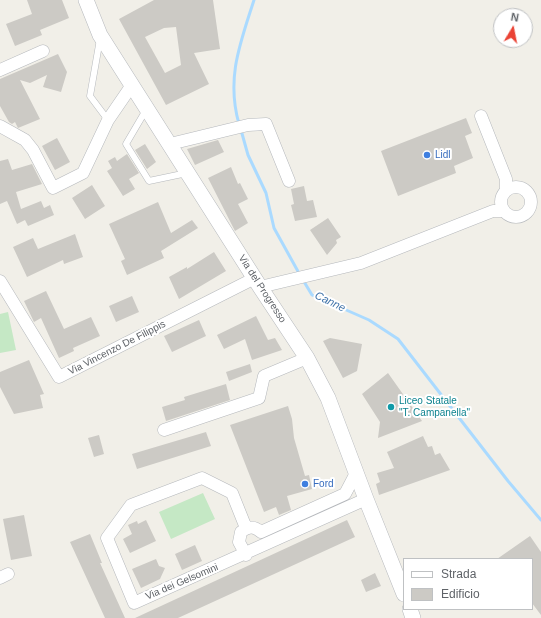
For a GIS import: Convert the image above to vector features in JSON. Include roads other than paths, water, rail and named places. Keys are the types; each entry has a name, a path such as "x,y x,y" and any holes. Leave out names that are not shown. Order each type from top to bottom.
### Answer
{"street":[{"name":"Via del Progresso","path":"86,0 100,35 307,358 328,398 356,473 362,501 403,592"},
{"path":"0,70 43,50"},
{"path":"0,126 25,140 34,150 53,188 83,173 108,120 132,85"},
{"path":"258,283 280,282 361,263 504,197 481,116"},
{"path":"170,144 248,125 266,124 289,181"},
{"name":"Via Vincenzo De Filippis","path":"0,281 59,377 258,283"},
{"path":"164,430 259,398 264,376 307,358"},
{"path":"246,554 239,542 239,537 241,532 246,528 252,527 261,532 345,494 356,473"},
{"name":"Via dei Gelsomini","path":"246,528 232,493 202,478 131,505 107,538 134,603 362,501"}],"lane":[{"path":"100,35 90,96 108,120"},
{"path":"147,109 126,144 149,181 188,173"},
{"path":"345,494 362,501"}],"waterway":[{"name":"Canne","path":"239,124 235,107 234,76 236,61 254,0"},
{"name":"Canne","path":"241,130 248,155 266,193 274,228 300,275"},
{"name":"Canne","path":"303,280 312,295 369,320 398,339 508,481 541,520"}],"place":[{"name":"Lidl","path":"427,155"},
{"name":"Liceo Statale \"T. Campanella\"","path":"391,407"},
{"name":"Ford","path":"305,484"}]}
